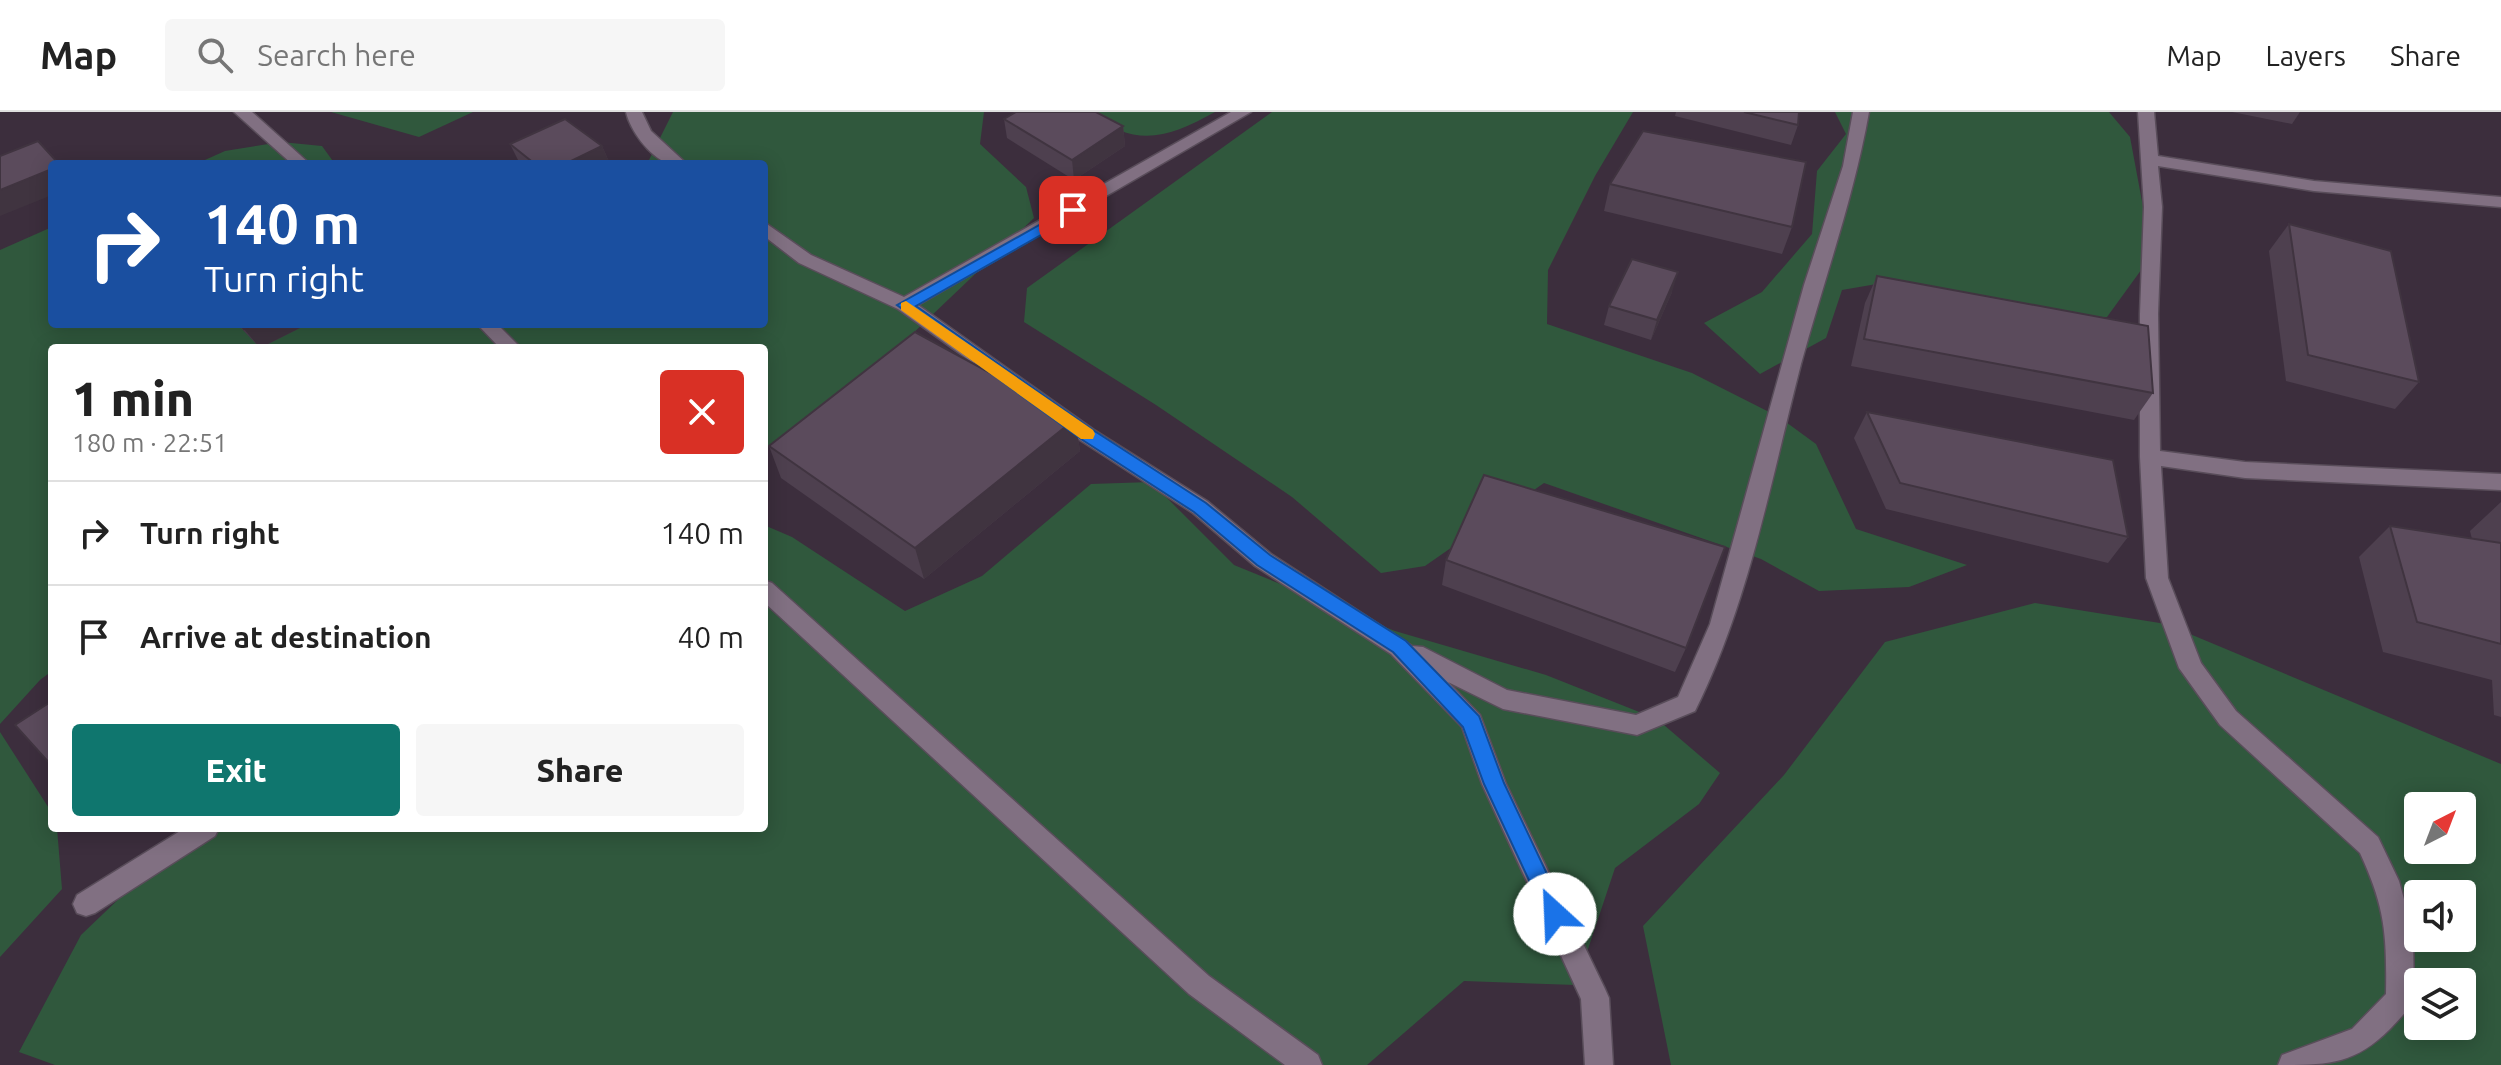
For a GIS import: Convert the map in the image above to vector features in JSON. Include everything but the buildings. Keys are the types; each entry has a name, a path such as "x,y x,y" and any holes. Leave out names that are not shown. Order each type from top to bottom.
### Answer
{"street":[{"path":"242,112 297,160"},
{"path":"634,112 634,118 644,133 674,160"},
{"path":"905,305 1243,112"},
{"path":"768,230 805,259 905,305 1087,435 1200,507 1263,560 1399,647 1503,699 1637,725 1687,704 1721,624 1813,285 1851,166 1861,112"},
{"path":"2146,112 2153,207 2149,314 2150,457 2157,578 2191,668 2228,718 2369,845 2386,881 2400,932 2400,999 2361,1039 2292,1065"},
{"path":"2150,160 2314,186 2501,202"},
{"path":"490,328 508,344"},
{"path":"2150,457 2245,470 2501,482"},
{"path":"768,593 1199,985 1308,1065"},
{"path":"1399,647 1472,722 1494,784 1595,998 1599,1065"},
{"path":"86,904 200,832"}],"green space":[{"path":"331,112 473,112 419,137"},
{"path":"673,112 984,112 980,144 1026,187 1034,218 866,378 768,446 768,344 48,344 48,674 0,724 0,250 48,229 48,328 768,328 768,160 649,160"},
{"path":"1090,112 1215,112 1182,128 1152,136 1122,131"},
{"path":"1272,112 1633,112 1595,176 1548,270 1547,324 1692,373 1779,417 1816,444 1856,529 1967,565 1909,587 1819,591 1761,559 1544,483 1425,566 1381,573 1292,497 1156,405 1024,322 1027,288"},
{"path":"1835,112 2109,112 2130,137 2152,255 2107,317 2059,317 1894,281 1842,290 1826,338 1760,374 1704,323 1762,292 1812,234 1817,171 1846,134"},
{"path":"281,142 322,146 332,160 205,160 225,151"},
{"path":"1151,482 1234,565 1395,631 1546,675 1657,719 1720,773 1699,804 1615,868 1576,985 1464,981 1367,1065 55,1065 19,1052 81,935 148,871 211,832 768,832 768,527 792,537 905,611 982,576 1091,484"},
{"path":"2035,603 2166,624 2501,764 2501,1065 1671,1065 1643,926 1784,775 1885,642"},
{"path":"0,732 48,807 48,832 57,832 62,889 0,957"}],"slow traffic":[{"path":"906,306 1087,434"}],"route":[{"path":"1073,210 905,305 1087,435 1200,507 1263,560 1399,647 1472,722 1494,784 1555,914"}]}
